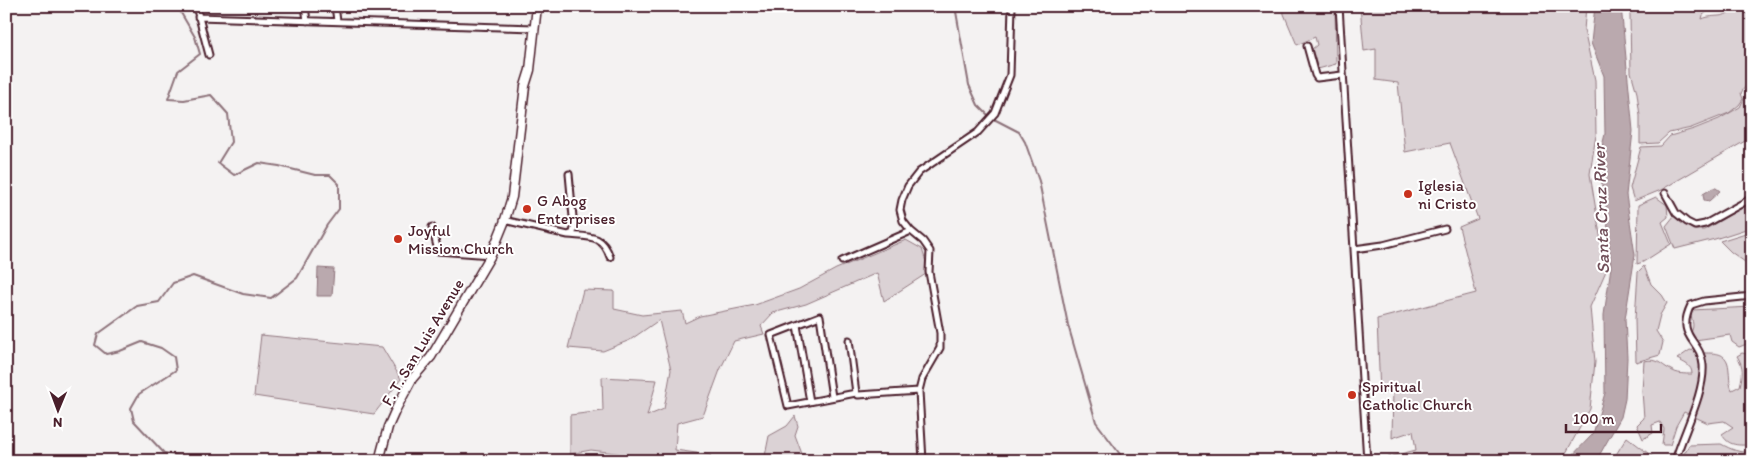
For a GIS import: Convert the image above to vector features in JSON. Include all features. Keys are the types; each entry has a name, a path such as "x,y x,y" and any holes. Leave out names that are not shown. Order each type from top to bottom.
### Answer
{"main road":[{"name":"F. T. San Luis Avenue","path":"379,461 388,427 408,386 431,357 491,255 504,220 512,197 525,86 530,70 538,6"}],"street":[{"path":"196,6 208,55"},
{"path":"305,6 307,21"},
{"path":"335,6 337,22"},
{"path":"923,461 919,391 922,379 940,348 940,333 930,272 930,251 924,241 903,222 900,210 908,186 919,172 978,132 995,113 1010,75 1012,6"},
{"path":"1339,6 1366,461"},
{"path":"198,17 535,28"},
{"path":"1307,46 1314,75 1317,78 1342,75"},
{"path":"568,235 573,233 574,228 569,174"},
{"path":"1665,193 1676,213 1695,226 1705,224 1752,198"},
{"path":"504,220 568,235 597,238 604,244 610,257"},
{"path":"432,227 438,251 491,255"},
{"path":"1354,249 1383,245 1444,229"},
{"path":"842,261 911,231"},
{"path":"1675,461 1699,394 1703,377 1703,363 1685,329 1685,317 1691,305 1704,300 1752,296"},
{"path":"832,397 820,316 771,335 788,406 856,394 919,391"},
{"path":"797,325 810,402"},
{"path":"849,340 856,394"}],"shaded area":[{"path":"1283,6 1335,6 1336,64 1318,69 1312,49 1317,45 1315,37 1297,45 1284,14"},
{"path":"1360,6 1586,6 1584,30 1595,80 1596,135 1590,174 1606,271 1590,307 1595,362 1590,409 1560,461 1385,461 1385,458 1416,450 1413,431 1392,438 1393,389 1380,395 1377,319 1476,293 1459,227 1478,219 1450,143 1405,152 1398,83 1376,80 1376,49 1364,51"},
{"path":"1595,6 1621,6 1633,131 1626,195 1635,255 1625,319 1627,358 1625,399 1621,417 1596,461 1567,461 1593,434 1605,393 1604,315 1611,267 1606,205 1598,163 1605,134 1604,76 1591,43"},
{"path":"1628,6 1704,6 1708,11 1703,15 1702,19 1728,14 1735,6 1752,6 1752,84 1747,84 1741,93 1743,99 1739,105 1729,113 1691,128 1669,133 1658,143 1640,144 1640,116 1637,93 1631,72 1630,15"},
{"path":"1752,87 1752,137 1661,190 1634,201 1630,188 1641,147 1661,146 1670,136 1719,119 1740,107 1745,97 1746,89"},
{"path":"1713,188 1720,191 1709,201 1704,200 1703,194"},
{"path":"1656,197 1667,205 1668,217 1662,222 1671,244 1637,264 1638,205"},
{"path":"1752,202 1752,227 1675,249 1666,226 1674,216 1693,230 1704,230"},
{"path":"1752,231 1752,267 1731,252 1720,241"},
{"path":"906,240 922,249 929,272 884,301 877,273 806,304 773,313 761,326 764,334 734,341 720,370 703,416 677,423 675,450 710,455 712,461 633,461 632,455 591,450 570,454 570,415 603,411 602,377 657,380 647,416 664,409 671,370 659,320 630,340 603,351 568,348 583,290 614,291 614,309 642,315 682,311 685,323 700,316 755,305 799,289 836,269"},
{"path":"1644,266 1651,284 1667,303 1660,315 1656,331 1663,342 1660,355 1636,362 1635,319 1638,272"},
{"path":"318,268 334,269 332,296 317,296"},
{"path":"1752,307 1752,342 1739,347 1732,342 1730,335 1695,340 1690,334 1693,327 1692,310"},
{"path":"261,335 382,347 401,379 374,414 254,396"},
{"path":"1690,350 1702,353 1715,353 1725,358 1732,390 1740,386 1742,378 1742,367 1737,356 1742,353 1752,355 1752,445 1735,444 1728,441 1722,434 1733,427 1724,421 1708,423 1684,412 1676,426 1670,445 1662,445 1664,429 1660,422 1652,425 1653,433 1643,439 1637,425 1644,418 1642,391 1644,361 1656,361 1676,372 1692,374 1689,366 1677,359"},
{"path":"795,416 798,426 795,435 802,454 813,461 764,461 769,436 787,426"},
{"path":"1627,437 1653,457 1667,461 1612,461"},
{"path":"1721,444 1740,451 1752,451 1752,461 1680,461 1689,445"}],"waterway":[{"path":"177,6 195,37 200,54 178,71 168,99 184,100 211,95 228,114 231,142 218,163 234,175 259,163 315,175 330,175 339,184 339,209 327,225 297,278 271,298 243,294 193,276 173,283 159,302 137,306 98,334 95,345 106,354 120,351 142,342 161,348 174,357 176,370 139,394 131,408 134,421 164,453 193,458 194,461"},
{"path":"955,6 969,85 978,105 990,117 1019,132 1025,142 1039,181 1068,325 1096,422 1125,461"}],"place":[{"name":"Iglesia ni Cristo","path":"1408,194"},
{"name":"G Abog Enterprises","path":"527,209"},
{"name":"Joyful Mission Church","path":"398,239"},
{"name":"Spiritual Catholic Church","path":"1352,395"}],"water label":[{"name":"Santa Cruz River","path":"1601,209"}]}
